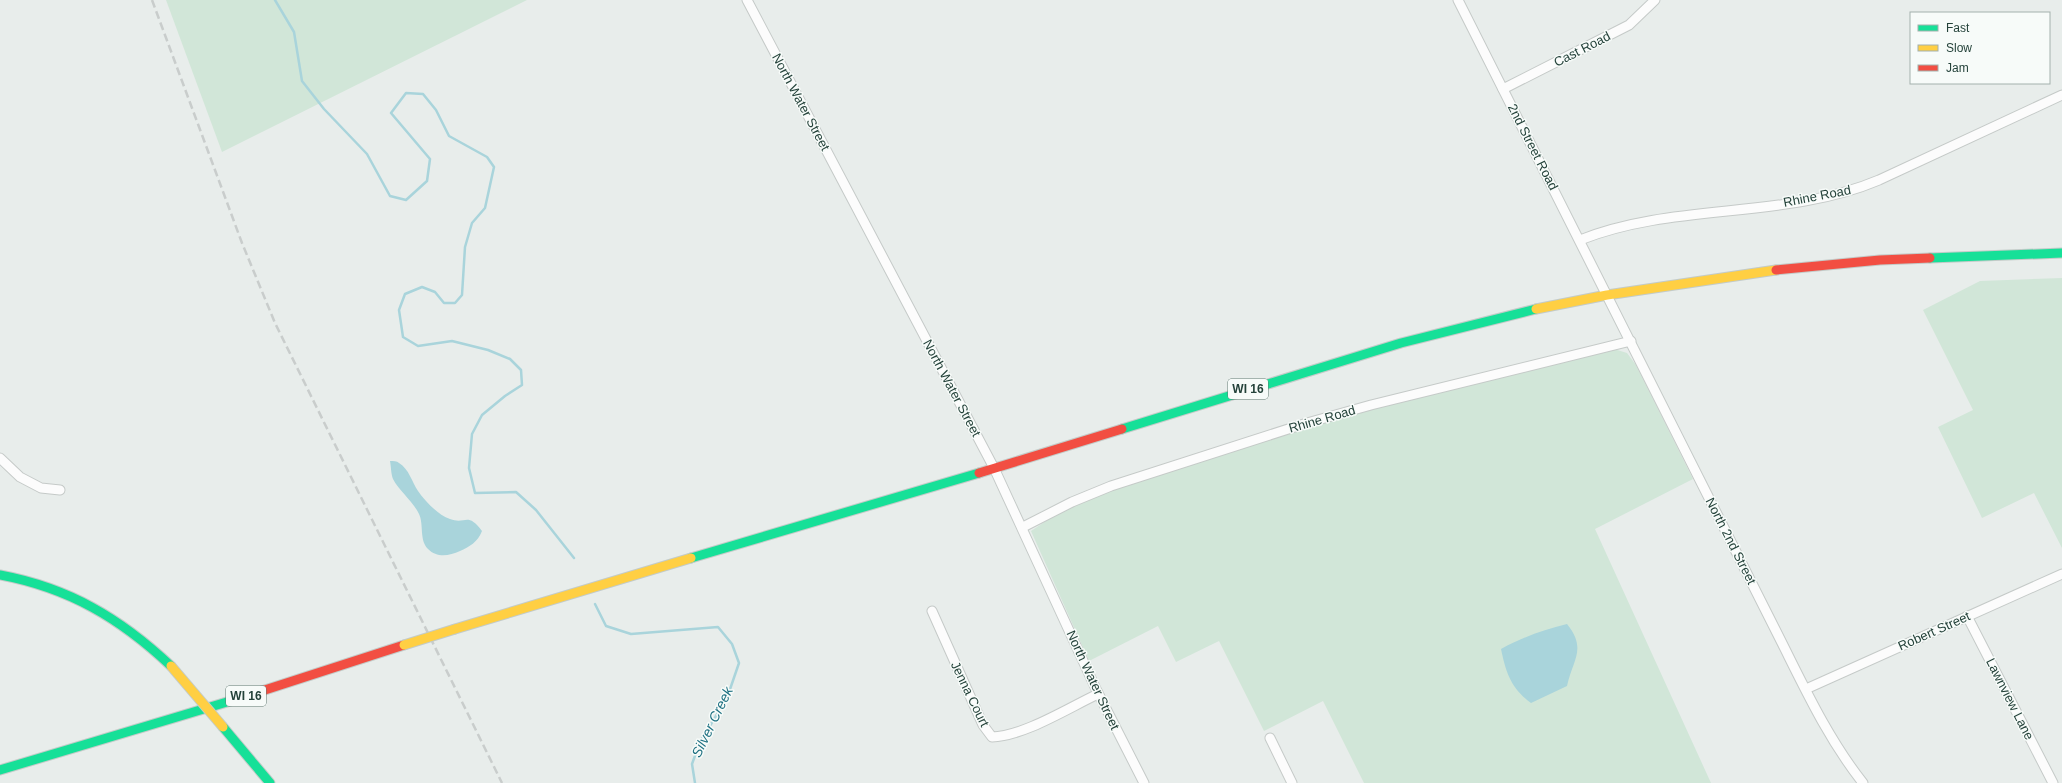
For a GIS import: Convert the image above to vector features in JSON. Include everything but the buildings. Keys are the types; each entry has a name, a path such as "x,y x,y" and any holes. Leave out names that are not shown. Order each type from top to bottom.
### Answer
{"main road":[{"name":"WI 16","path":"0,770 211,707 455,629 994,468 1401,343 1531,310 1607,295 1761,271 1864,262 2062,253"},
{"path":"0,575 47,586 81,599 140,638 172,666 270,783"},
{"path":"0,584 40,592 77,606 93,608"},
{"path":"223,727 261,783"},
{"name":"WI 16","path":"0,763 59,747 87,743"}],"street":[{"name":"North Water Street","path":"748,0 994,468 1023,527 1098,694 1144,783"},
{"name":"2nd Street Road","path":"1458,0 1607,295"},
{"name":"Cast Road","path":"1503,89 1628,25 1655,0"},
{"name":"Rhine Road","path":"1580,240 1619,227 1805,200 1847,192 1879,180 2062,95"},
{"name":"North 2nd Street","path":"1607,295 1828,732 1847,763 1862,783"},
{"name":"Rhine Road","path":"1023,527 1072,502 1111,486 1285,430 1371,405 1631,341"},
{"path":"0,458 20,477 41,488 60,490"},
{"name":"Robert Street","path":"1806,689 2062,574"},
{"name":"Jenna Court","path":"932,611 983,725 992,737 1023,731 1098,694"},
{"name":"Lawnview Lane","path":"1968,616 2053,783"},
{"path":"1270,738 1292,783"}],"green space":[{"path":"166,0 527,0 222,152"},
{"path":"2062,278 2062,548 2034,493 1982,518 1938,427 1973,410 1923,310 1980,281"},
{"path":"1614,349 1627,353 1636,365 1693,479 1595,529 1711,783 1364,783 1323,701 1264,731 1219,641 1176,662 1158,626 1089,661 1031,531 1061,511 1084,499 1345,415"}],"water":[{"path":"390,461 397,462 408,472 421,495 432,507 445,517 460,521 470,520 477,525 482,531 476,541 470,546 456,553 447,555 435,554 428,549 425,545 419,514 393,479"},
{"path":"1567,624 1576,640 1577,654 1567,686 1531,703 1519,692 1510,679 1501,649 1533,634"}],"waterway":[{"path":"275,0 294,32 302,81 324,109 367,154 390,196 406,200 427,181 430,159 391,113 406,93 423,94 436,110 449,136 487,157 494,167 485,208 472,223 465,247 462,295 455,303 444,303 435,292 422,287 405,294 399,310 403,337 418,346 452,341 488,350 510,359 521,370 522,385 505,396 482,415 472,434 469,468 475,493 516,492 536,510 574,558"},
{"name":"Silver Creek","path":"595,604 606,626 631,634 718,627 732,644 739,663 727,698 700,742 692,764 695,783"}],"railway":[{"path":"152,0 242,243 275,323 502,783"}],"traffic: fast":[{"path":"1930,258 2062,253"},
{"path":"1122,429 1401,343 1536,309"},
{"path":"691,558 979,473"},
{"path":"0,575 49,588 92,607 132,633 171,666"},
{"path":"0,770 237,699"},
{"path":"223,727 270,783"}],"traffic: slow":[{"path":"1536,309 1607,295 1776,270"},
{"path":"455,629 691,558"},
{"path":"404,645 455,629"},
{"path":"171,666 223,727"}],"traffic: jam":[{"path":"1776,270 1880,260 1930,258"},
{"path":"979,473 1122,429"},
{"path":"237,699 404,645"}]}
